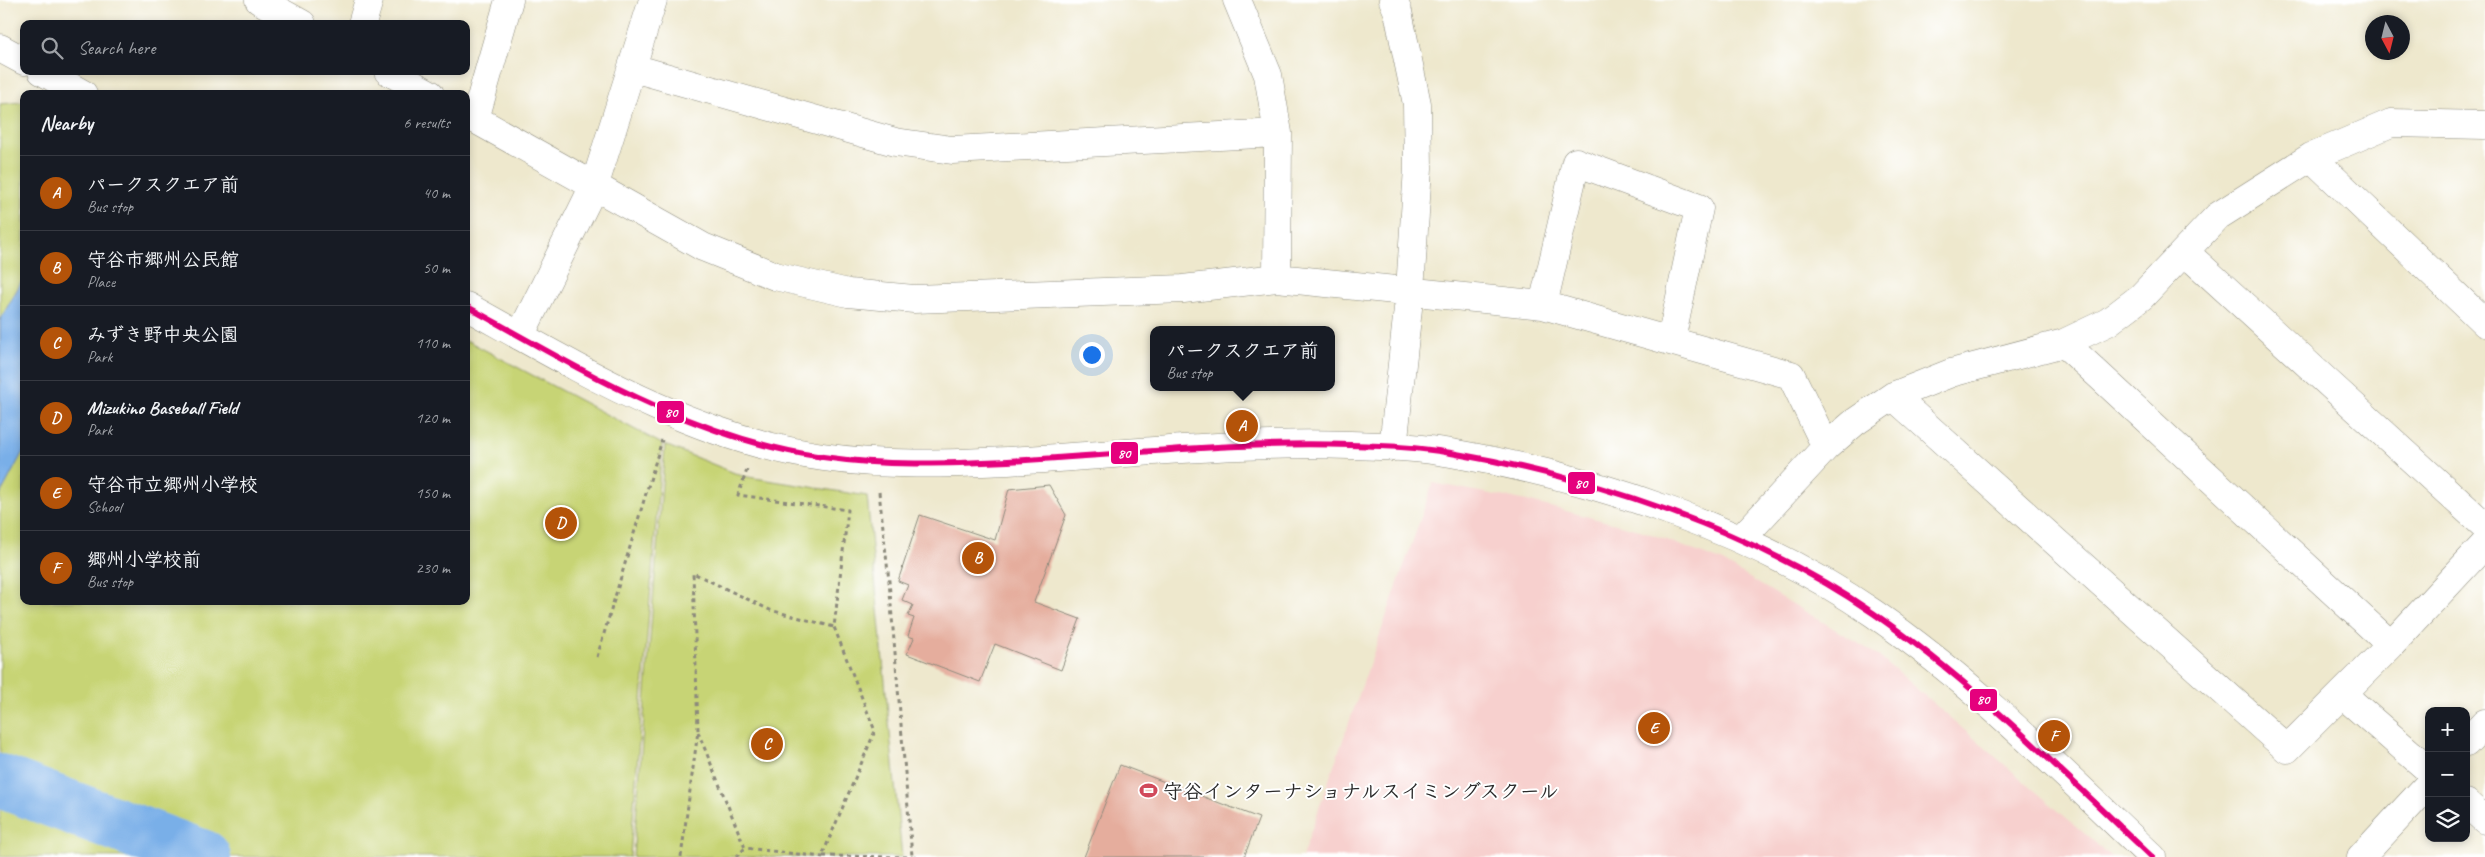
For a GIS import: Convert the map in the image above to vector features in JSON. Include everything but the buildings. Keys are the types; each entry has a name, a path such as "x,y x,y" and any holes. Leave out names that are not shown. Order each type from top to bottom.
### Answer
{"street":[{"path":"259,0 295,20"},
{"path":"363,20 369,0"},
{"path":"509,0 471,116 595,184 702,247 775,276 848,293 914,299 1183,289 1277,278 1543,305 1790,375 1826,448"},
{"path":"520,336 595,184 653,0"},
{"path":"1237,0 1268,75 1278,133 1277,278"},
{"path":"1392,0 1398,12 1417,104 1418,168 1410,290 1393,447"},
{"path":"0,48 20,59"},
{"path":"633,68 895,142 952,150 1278,133"},
{"path":"49,75 76,90"},
{"path":"395,75 423,90"},
{"path":"1741,539 1826,448 1855,422 1893,396 1951,373 2064,343 2108,322 2141,297 2186,252 2218,216 2311,157 2391,123 2485,125"},
{"path":"2311,157 2485,323"},
{"path":"1543,305 1576,162 1699,208 1671,340"},
{"path":"2186,252 2485,526"},
{"path":"470,308 625,392 710,429 818,457 876,463 966,463 1250,445 1321,444 1393,447 1461,455 1610,490 1741,539 1815,577 1874,613 1948,671 2028,740 2152,857"},
{"path":"2064,343 2391,645"},
{"path":"1893,396 2287,749 2391,645 2485,544"},
{"path":"2342,694 2425,767"},
{"path":"2470,739 2485,723"},
{"path":"2361,857 2425,788"},
{"path":"2470,807 2485,820"}],"path":[{"path":"597,657 671,411"},
{"path":"757,442 738,495 848,510 834,627 875,731 822,857"},
{"path":"745,848 822,857 913,857 889,580 876,463"},
{"path":"681,857 698,731 693,573 770,610 834,627"},
{"path":"698,731 745,848"},
{"path":"736,857 745,848"}],"shaded area":[{"path":"1433,483 1527,501 1643,531 1721,561 1876,654 2112,857 1302,857"}],"green space":[{"path":"20,102 20,605 470,605 470,342 662,444 630,857 0,857 0,104"},
{"path":"665,445 742,476 867,496 902,857 633,857"}],"water":[{"path":"20,284 20,458 0,495 0,320"}],"waterway":[{"path":"0,781 204,857"}],"transit line":[{"name":"80","path":"470,308 594,376 683,418 729,435 775,448 823,457 869,462 938,463 1008,461 1264,445 1388,446 1439,451 1505,463 1616,493 1671,511 1777,557 1827,584 1873,613 1911,640 1983,699 2052,761 2152,857"}],"place":[{"name":"パークスクエア前","path":"1242,426"},
{"name":"Mizukino Baseball Field","path":"561,523"},
{"name":"守谷市郷州公民館","path":"978,558"},
{"name":"守谷市立郷州小学校","path":"1654,728"},
{"name":"郷州小学校前","path":"2054,736"},
{"name":"みずき野中央公園","path":"767,744"},
{"name":"守谷インターナショナルスイミングスクール","path":"1149,791"}]}
